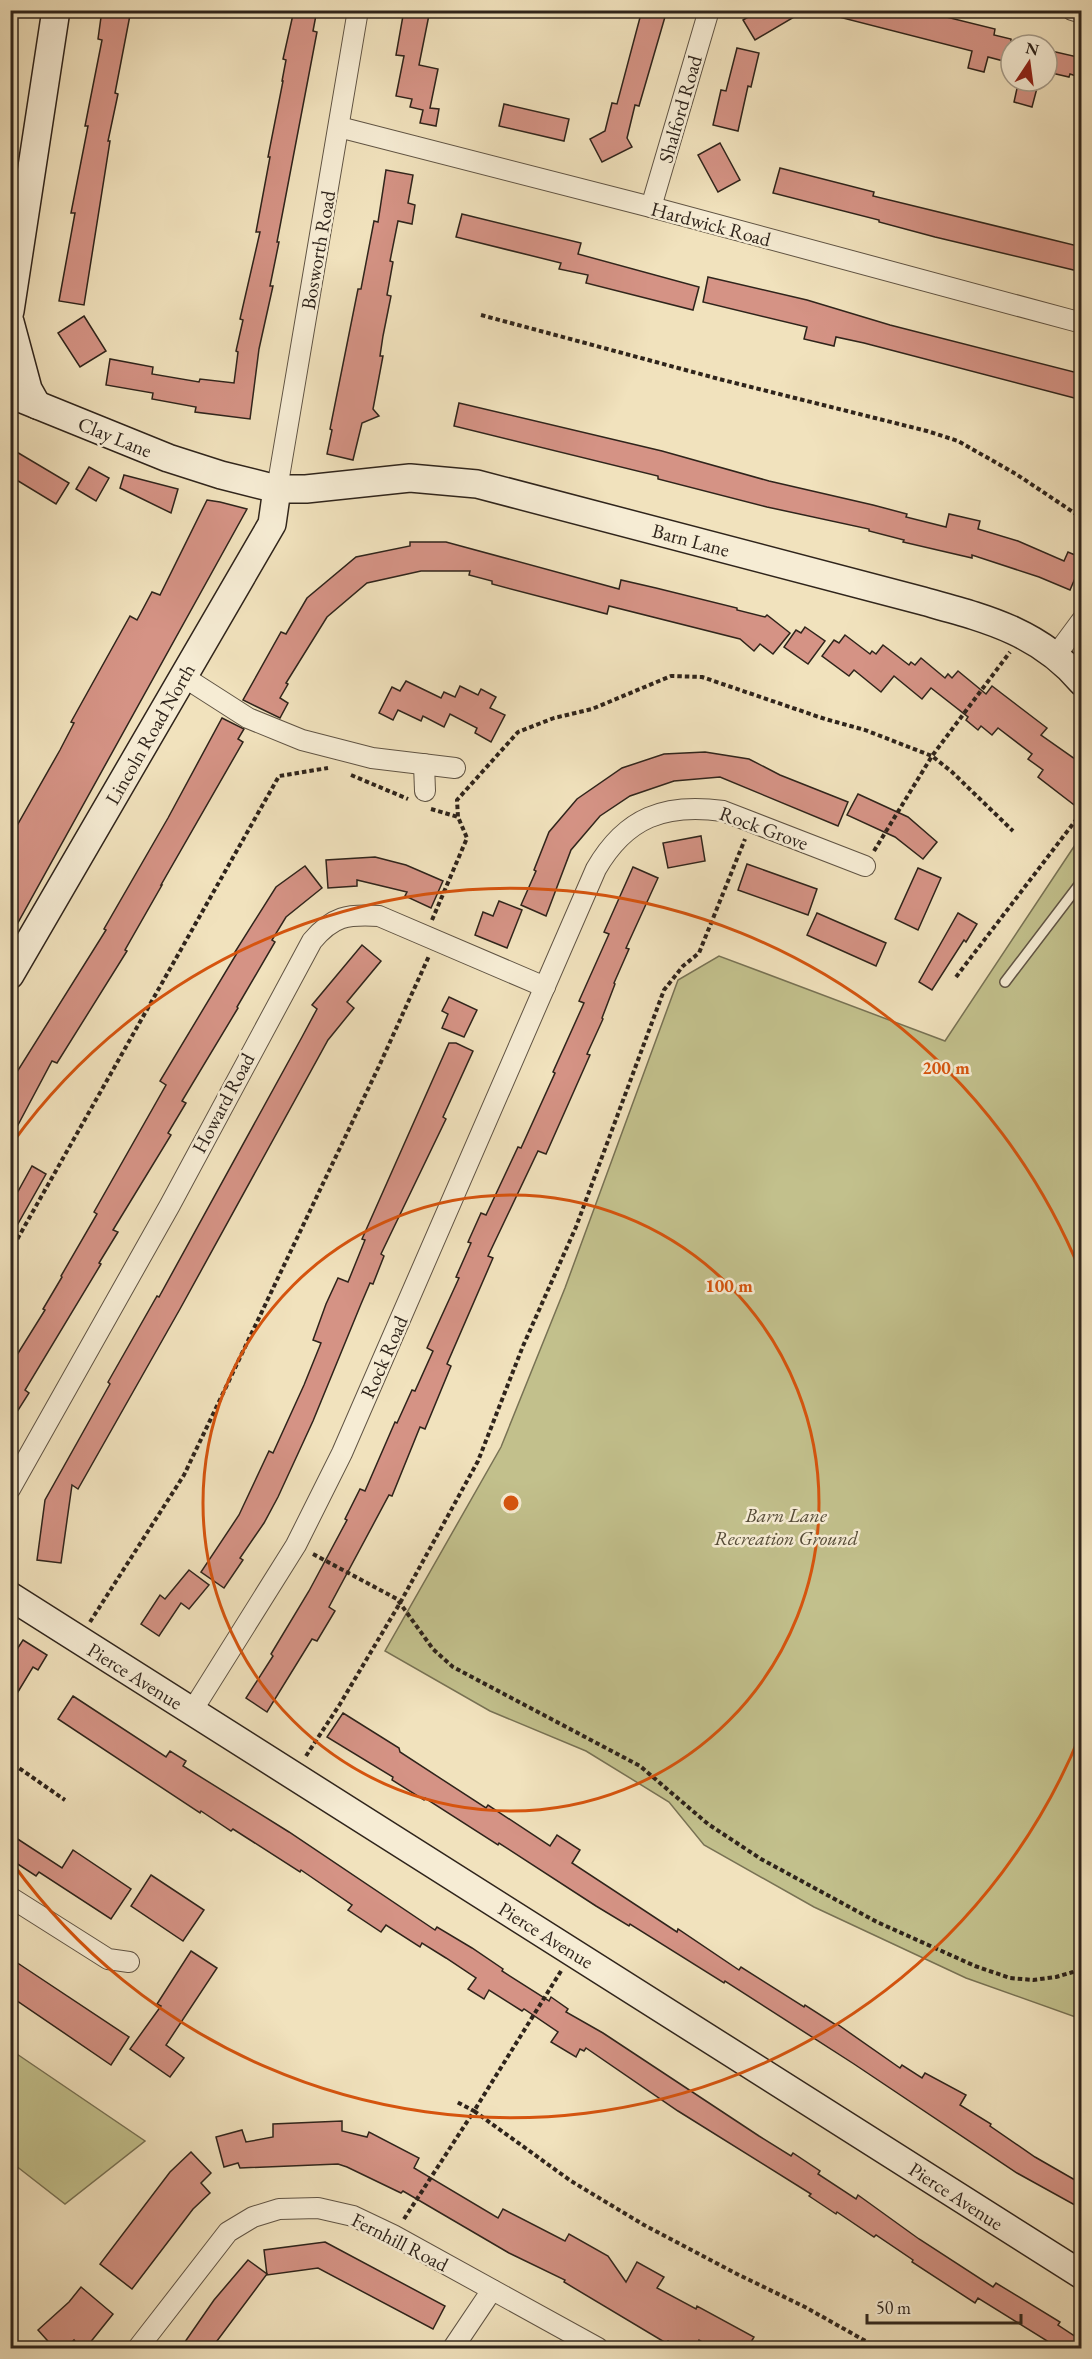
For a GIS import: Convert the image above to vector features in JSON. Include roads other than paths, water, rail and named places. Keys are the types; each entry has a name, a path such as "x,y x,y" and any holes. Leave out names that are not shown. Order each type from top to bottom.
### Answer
{"street":[{"path":"10,311 56,10"},
{"name":"Bosworth Road","path":"277,489 358,10"},
{"name":"Shalford Road","path":"651,207 709,10"},
{"path":"1072,10 1082,13"},
{"name":"Hardwick Road","path":"339,127 651,207 1082,323"},
{"path":"10,322 28,389 37,405"},
{"name":"Clay Lane","path":"10,394 168,458 221,475 277,489"},
{"name":"Barn Lane","path":"277,489 306,489 410,478 477,484 923,601 989,621 1023,634 1056,655 1082,682"},
{"name":"Lincoln Road North","path":"10,975 272,524 277,489"},
{"path":"1056,655 1082,620"},
{"path":"184,677 248,718 302,740 372,758 455,768"},
{"path":"420,799 424,764"},
{"name":"Rock Grove","path":"545,987 607,850 643,820 680,808 723,811 864,866"},
{"name":"Howard Road","path":"10,1489 170,1205 312,941 324,926 351,915 379,916 545,987"},
{"name":"Rock Road","path":"192,1711 296,1545 342,1453 545,987"},
{"name":"Pierce Avenue","path":"10,1596 1082,2276"},
{"path":"10,1897 108,1959 129,1962"},
{"name":"Fernhill Road","path":"138,2349 228,2232 253,2217 279,2209 318,2208 353,2216 393,2235 598,2349"},
{"path":"453,2349 492,2289"}],"lane":[{"path":"1005,982 1082,881"}],"park label":[{"name":"Barn Lane Recreation Ground","path":"786,1526"}]}
